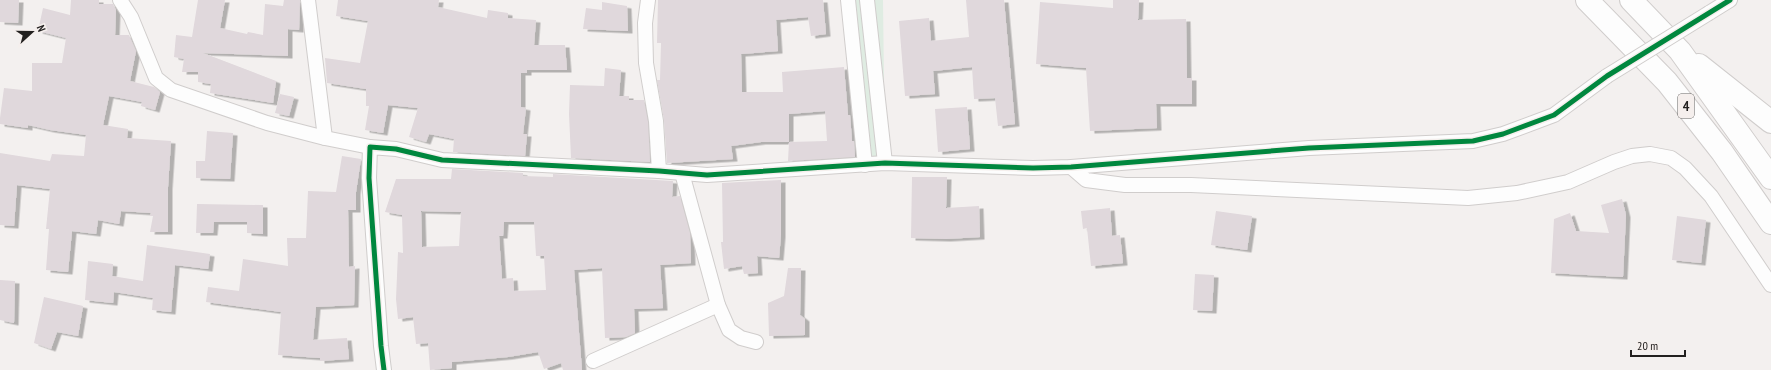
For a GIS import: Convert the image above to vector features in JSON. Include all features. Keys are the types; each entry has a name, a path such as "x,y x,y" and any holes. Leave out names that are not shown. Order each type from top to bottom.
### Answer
{"highway":[{"name":"4","path":"1587,0 1667,82 1722,152 1771,223"},
{"name":"4","path":"1632,0 1680,50 1771,178"},
{"path":"1680,50 1771,122"}],"street":[{"path":"120,0 131,17 156,78 171,90 267,123 325,138 396,150 442,160 659,171 707,175 885,163 1033,168 1070,167 1309,148 1472,141 1503,134 1554,115 1607,76 1730,0"},
{"path":"308,0 325,138"},
{"path":"648,0 645,23 646,63 656,121 659,171"},
{"path":"848,0 865,165"},
{"path":"867,0 885,163"},
{"path":"370,146 369,178 384,370"},
{"path":"1070,167 1086,180 1125,185 1207,186 1468,198 1517,193 1568,182 1614,162 1632,156 1650,154 1671,158 1685,168 1701,185 1711,196 1771,284"},
{"path":"682,173 718,305 729,330 741,338 756,342"},
{"path":"593,361 718,305"}],"shaded area":[{"path":"851,0 883,0 885,163 865,165"}],"building":[{"path":"0,0 19,0 18,23 0,22"},
{"path":"71,0 99,0 99,4 113,4 116,10 115,35 129,35 136,51 130,81 154,87 160,92 155,110 141,106 142,102 109,96 103,125 128,129 127,138 171,141 168,187 168,232 150,232 153,216 150,216 151,213 121,211 119,224 98,220 96,234 72,231 68,272 46,270 49,229 46,229 50,189 17,185 14,226 0,225 0,153 50,161 52,154 84,156 86,135 28,125 28,128 0,124 0,118 4,88 32,91 32,63 62,63 66,38 38,31 43,8 70,15"},
{"path":"198,0 225,0 220,28 247,34 248,32 263,35 265,4 283,6 284,0 300,0 299,30 288,29 288,56 203,53 276,81 273,103 210,93 211,84 198,82 198,72 182,72 184,59 174,57 176,35 192,37"},
{"path":"338,0 439,0 438,7 487,18 488,10 508,13 508,18 536,20 534,45 565,45 567,70 527,70 527,73 521,73 521,107 526,108 523,134 527,134 525,156 453,152 454,139 429,134 426,142 409,137 418,108 388,105 383,133 365,130 369,106 366,106 366,89 327,83 325,58 360,63 368,21 336,16"},
{"path":"658,0 823,0 826,34 811,36 808,17 776,20 778,51 741,54 742,92 783,92 782,72 844,67 848,115 850,115 855,157 788,161 789,142 761,142 731,146 733,159 667,163 664,120 657,80 660,80 661,43 657,43","holes":["825,111 827,141 789,142 789,114"]},
{"path":"966,0 1004,0 1015,124 998,126 995,98 974,99 972,67 933,71 935,94 905,96 899,21 929,18 931,41 969,37"},
{"path":"1113,0 1139,0 1138,20 1186,19 1187,78 1192,78 1192,104 1156,104 1157,128 1090,131 1086,68 1036,64 1040,2 1113,8"},
{"path":"602,2 627,6 628,31 583,29 586,8 602,10"},
{"path":"605,68 621,70 619,96 629,96 629,100 644,100 648,122 650,162 571,158 569,114 570,85 604,86"},
{"path":"280,94 294,97 289,116 275,113"},
{"path":"967,107 970,149 938,152 935,109"},
{"path":"207,131 233,133 230,179 196,178 196,161 205,161"},
{"path":"342,156 361,159 356,192 356,210 348,210 349,267 355,266 354,305 316,307 313,340 347,338 349,359 320,361 320,358 278,355 281,312 206,302 208,287 239,291 243,259 288,266 287,238 306,238 308,191 336,192"},
{"path":"452,169 523,173 523,176 553,177 553,174 673,181 672,197 680,196 690,233 691,263 660,265 663,308 634,309 635,333 626,337 605,338 602,268 574,270 582,370 563,370 561,363 544,369 538,352 508,357 452,362 452,368 430,370 428,343 416,344 413,317 398,319 396,299 398,252 403,253 402,215 385,212 396,179 451,179","holes":["421,211 461,212 459,246 422,247","504,222 534,222 536,256 544,256 546,290 514,291 513,278 502,279 499,236 503,236"]},
{"path":"912,177 947,177 946,208 979,206 980,237 946,239 911,238"},
{"path":"781,180 781,235 779,258 757,256 758,273 744,274 742,266 724,269 721,242 723,242 722,183"},
{"path":"1622,199 1626,215 1623,277 1551,273 1554,219 1570,213 1576,231 1609,233 1601,205"},
{"path":"197,204 263,205 263,234 247,233 247,222 214,222 213,233 196,233"},
{"path":"1110,208 1112,236 1120,235 1123,263 1091,266 1087,228 1083,229 1081,211"},
{"path":"1216,211 1252,216 1247,250 1211,245"},
{"path":"1677,216 1706,220 1701,263 1672,260"},
{"path":"147,245 210,254 208,269 175,265 171,312 152,310 153,298 114,292 113,303 85,300 88,261 113,264 112,276 143,281"},
{"path":"788,268 801,268 800,315 805,319 805,335 769,336 768,303 784,296"},
{"path":"1195,274 1214,275 1212,311 1193,310"},
{"path":"0,280 15,281 14,323 0,320"},
{"path":"44,297 83,306 78,336 57,332 51,349 34,343"}],"cycle path":[{"path":"384,370 369,178 370,147 396,149 442,160 659,171 707,175 885,163 1033,168 1071,167 1309,148 1473,141 1503,134 1554,115 1607,76 1730,0"}]}
